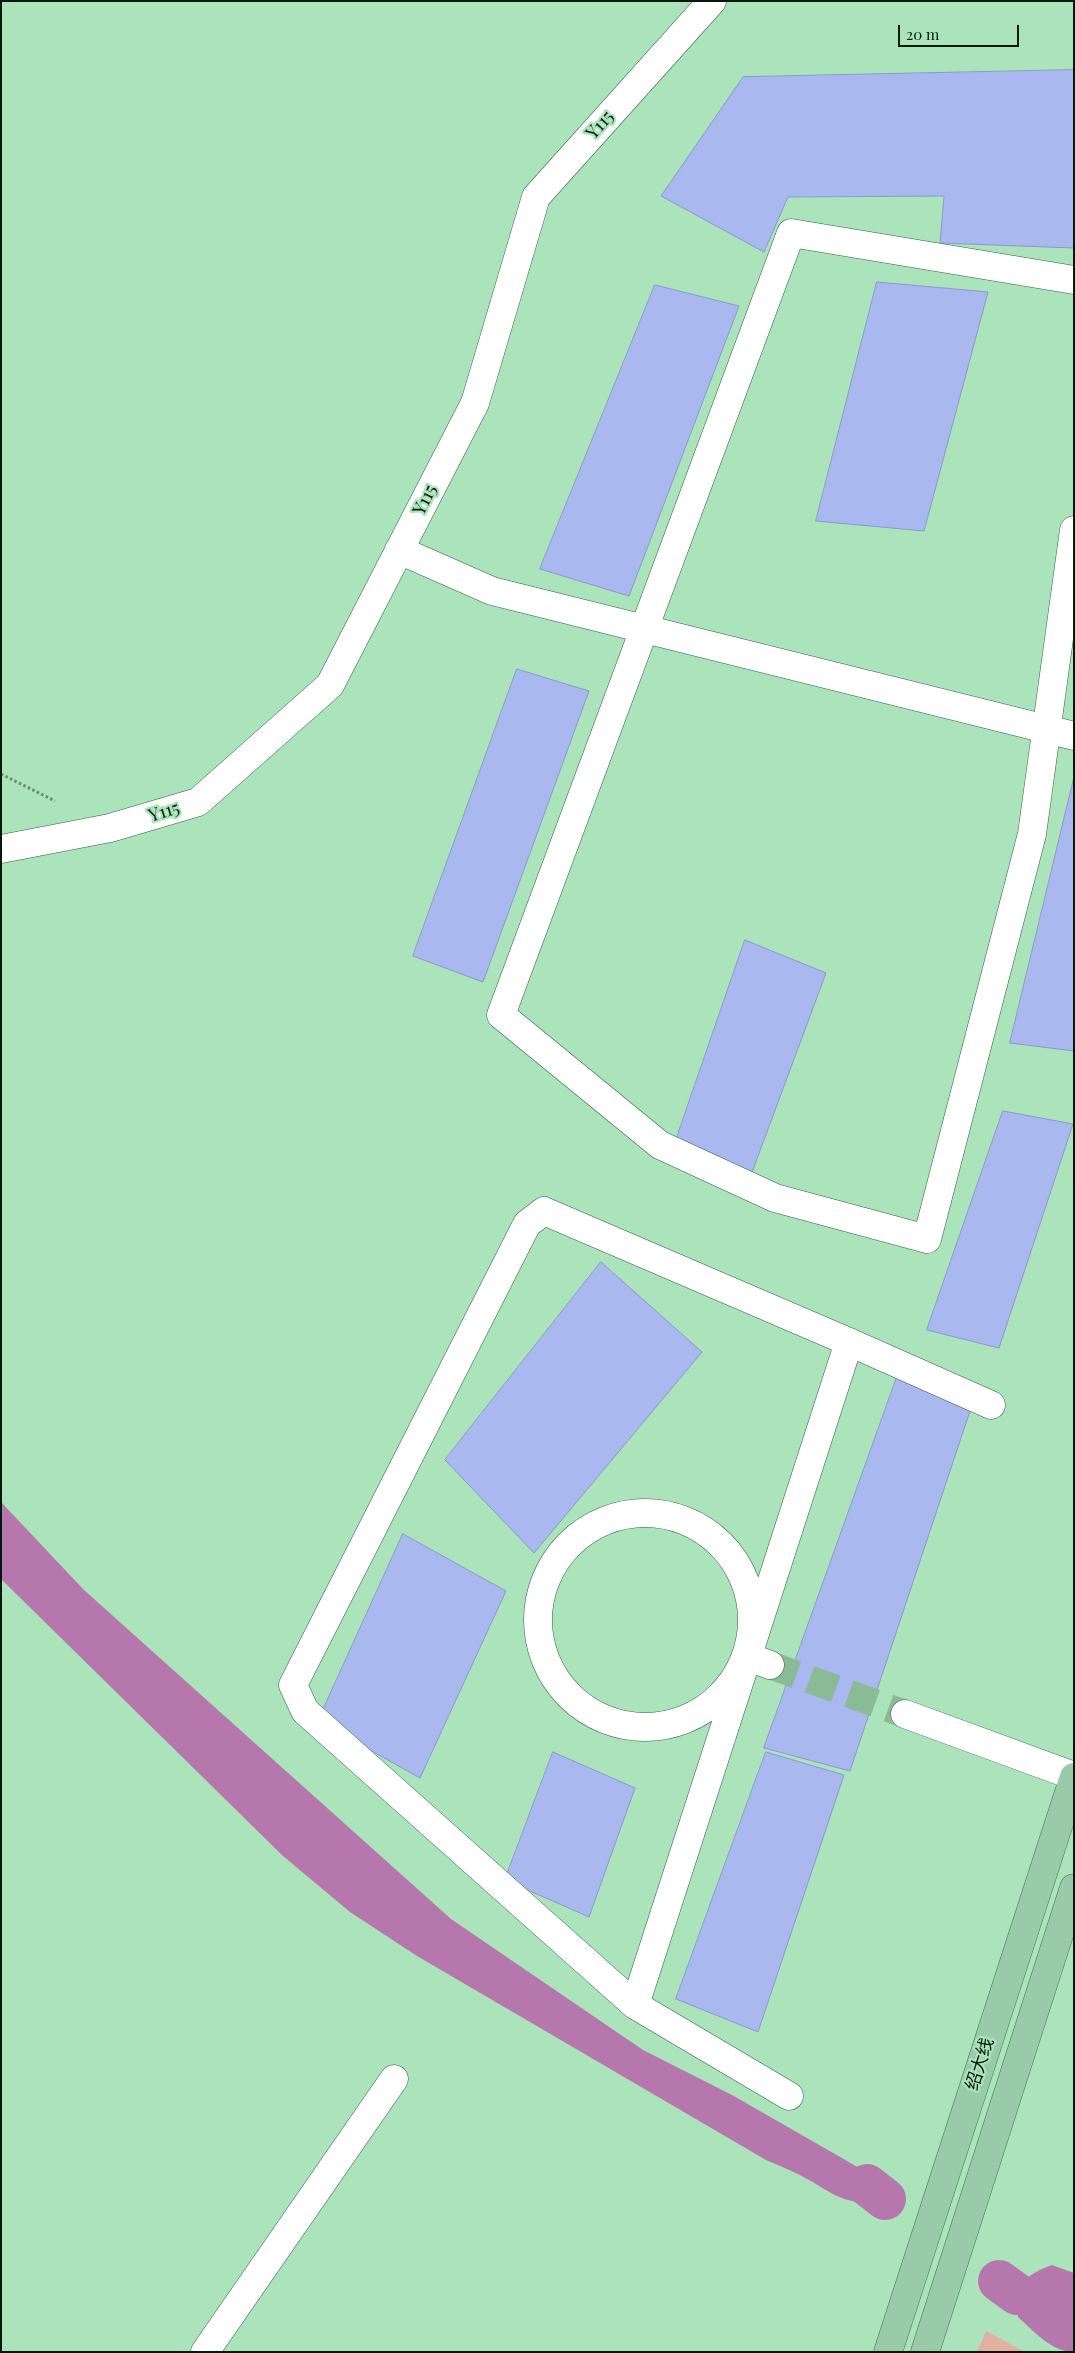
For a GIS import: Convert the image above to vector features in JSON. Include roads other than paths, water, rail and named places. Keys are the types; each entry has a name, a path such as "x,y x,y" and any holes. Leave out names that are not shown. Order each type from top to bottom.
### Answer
{"main road":[{"name":"绍大线","path":"888,2352 1074,1776"},
{"name":"绍大线","path":"925,2352 1074,1888"}],"street":[{"name":"Y115","path":"1,850 110,828 198,802 330,685 475,403 536,196 712,1"},
{"path":"1074,280 791,233 501,1015 660,1145 775,1198 927,1239 1032,834 1074,530"},
{"path":"399,550 492,591 1046,731 1074,736"},
{"path":"789,2096 635,2005 305,1711 293,1685 527,1224 544,1211 991,1405"},
{"path":"635,2005 759,1661 849,1342"},
{"path":"624,1513 681,1517 728,1548 752,1599 759,1661 717,1703 666,1728 609,1724 562,1693 537,1642 541,1585 573,1538 624,1513"},
{"path":"905,1714 1074,1776"},
{"path":"206,2352 394,2078"}],"waterway":[{"path":"867,2185 885,2199"},
{"path":"999,2281 1017,2294"}],"tunnel":[{"path":"770,1665 905,1714"}]}
